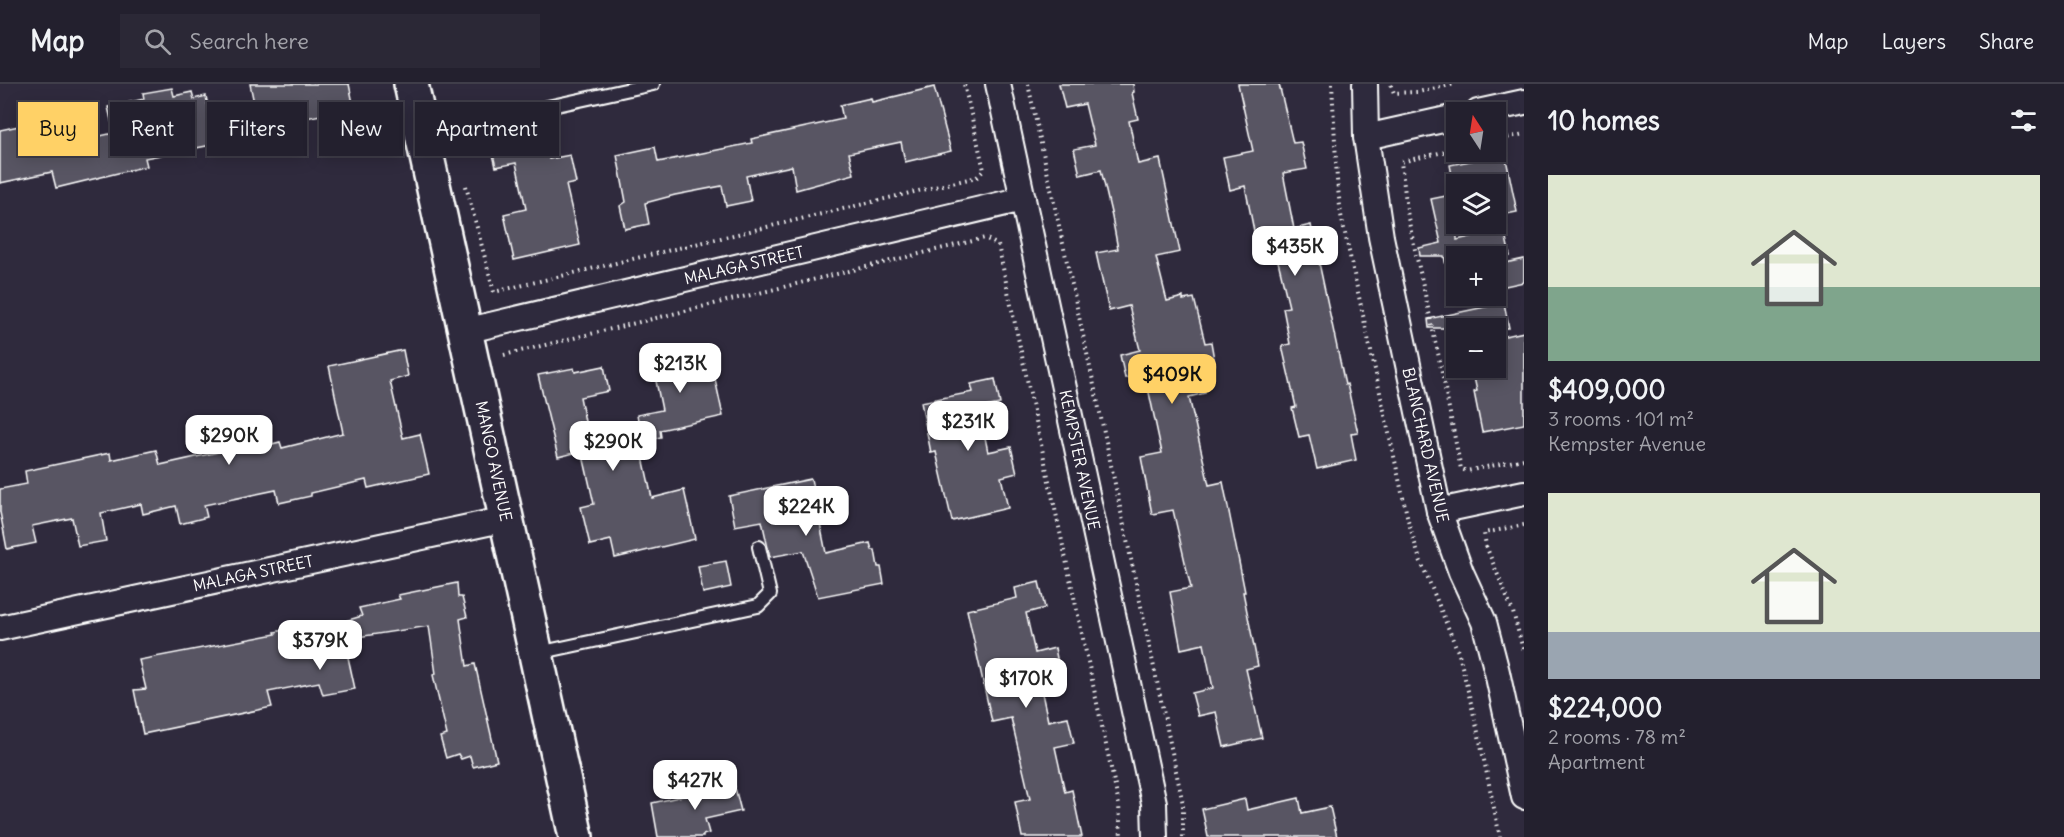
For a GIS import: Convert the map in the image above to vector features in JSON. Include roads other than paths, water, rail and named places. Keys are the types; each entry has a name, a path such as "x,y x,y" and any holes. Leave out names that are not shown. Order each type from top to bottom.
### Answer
{"street":[{"name":"MANGO AVENUE","path":"411,84 415,103"},
{"name":"KEMPSTER AVENUE","path":"998,84 1154,802 1155,837"},
{"name":"BLANCHARD AVENUE","path":"1365,84 1366,137 1380,237 1439,511 1461,572 1484,622 1524,797"},
{"path":"1506,106 1524,102"},
{"path":"1366,137 1446,119"},
{"name":"MANGO AVENUE","path":"427,156 576,837"},
{"name":"MALAGA STREET","path":"465,331 1023,200"},
{"path":"1439,511 1524,493"},
{"name":"MALAGA STREET","path":"0,628 506,519"}],"lane":[{"path":"559,105 653,84"},
{"path":"536,654 758,606 770,594 759,547"}]}
